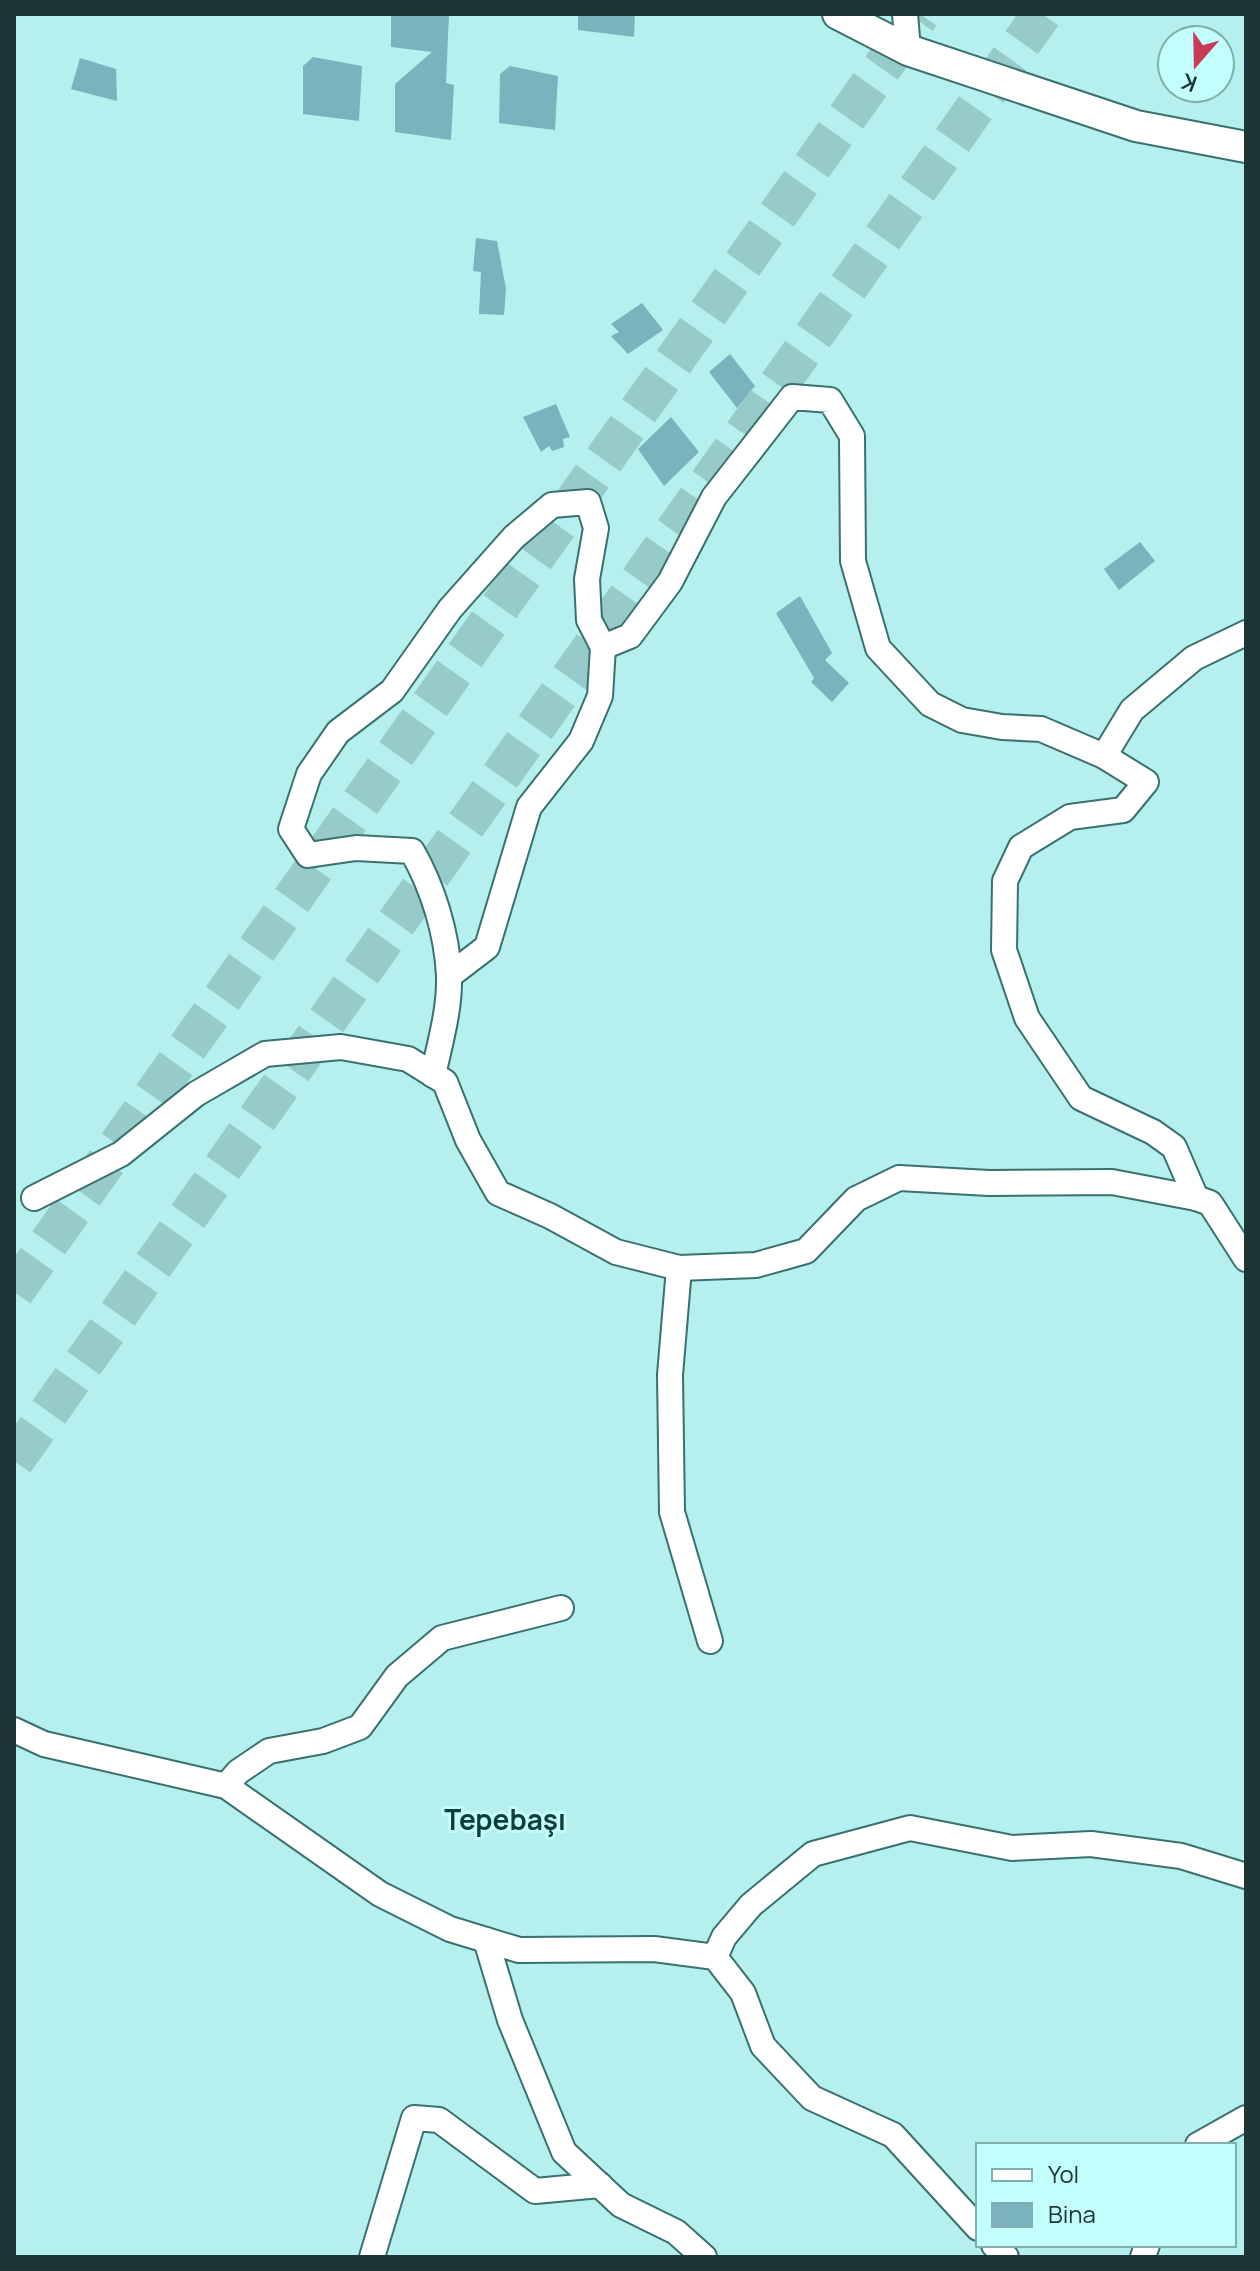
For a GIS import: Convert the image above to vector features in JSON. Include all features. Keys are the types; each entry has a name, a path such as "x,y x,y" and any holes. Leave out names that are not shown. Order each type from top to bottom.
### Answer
{"street":[{"path":"838,14 908,50 1136,126 1246,147"},
{"path":"905,14 908,50"},
{"path":"603,647 630,636 670,582 714,497 792,397 830,400 852,436 853,561 878,648 930,704 962,720 1002,727 1041,729 1104,756 1146,782 1123,810 1070,817 1021,847 1005,881 1004,950 1027,1018 1081,1098 1153,1132 1174,1147 1196,1198"},
{"path":"433,1075 446,1016 449,976 429,881 412,851 356,848 308,855 291,829 309,774 338,732 392,691 450,609 514,537 552,505 588,502 596,528 587,579 589,620 603,647 600,696 581,741 529,807 487,947 449,976"},
{"path":"1104,756 1132,710 1194,658 1246,633"},
{"path":"34,1198 121,1154 196,1094 265,1054 341,1047 408,1059 445,1082 468,1140 498,1193 550,1216 616,1252 679,1268 756,1265 806,1251 856,1199 899,1178 989,1183 1112,1182 1196,1198 1210,1203 1246,1259"},
{"path":"679,1268 670,1375 672,1512 710,1641"},
{"path":"226,1786 238,1772 269,1751 323,1741 360,1727 397,1676 442,1638 561,1608"},
{"path":"14,1730 44,1744 226,1786 380,1894 450,1929 519,1950 654,1949 715,1957 743,1993 763,2046 812,2098 893,2135 976,2226"},
{"path":"715,1957 724,1937 751,1905 813,1854 910,1828 1012,1848 1091,1844 1181,1856 1246,1876"},
{"path":"486,1940 510,2020 564,2152 621,2205 676,2232 704,2257"},
{"path":"372,2257 414,2118 439,2120 535,2191 600,2185"},
{"path":"1202,2143 1246,2118"}],"building":[{"path":"391,14 449,14 446,83 454,85 451,140 395,132 395,84 432,52 391,47"},
{"path":"578,14 635,14 634,37 578,30"},
{"path":"313,57 362,66 359,121 303,114 303,66"},
{"path":"80,58 116,69 117,101 71,89"},
{"path":"510,66 558,76 555,130 499,123 500,74"},
{"path":"476,238 497,241 506,289 504,315 479,314 481,272 473,271"},
{"path":"642,303 663,330 628,354 611,336 619,332 611,324"},
{"path":"730,354 755,386 737,408 709,372"},
{"path":"556,404 570,437 563,439 564,447 552,451 549,446 541,452 523,417"},
{"path":"671,417 699,452 664,486 638,449"},
{"path":"1140,542 1155,561 1119,590 1104,569"},
{"path":"800,596 832,653 825,660 849,683 832,702 811,682 814,678 776,613"}],"tunnel":[{"path":"14,1292 920,14"},
{"path":"14,1461 1042,14"}],"district":[{"name":"Tepebaşı","path":"505,1819"}]}
